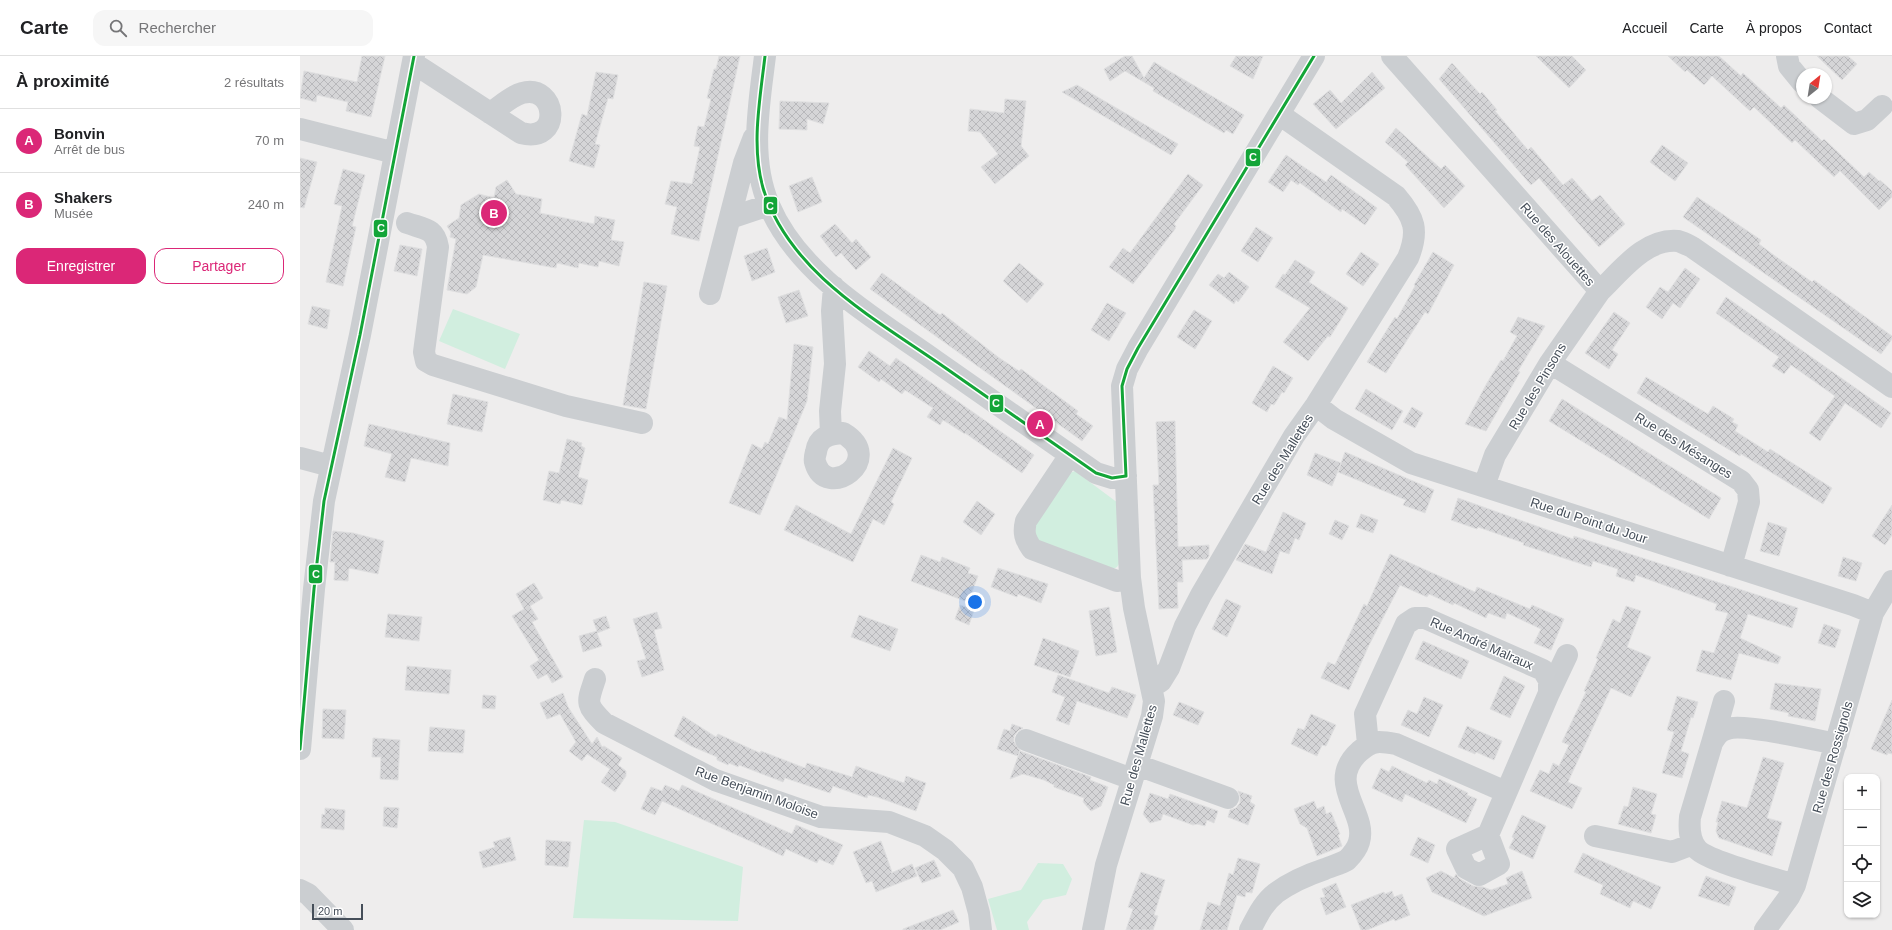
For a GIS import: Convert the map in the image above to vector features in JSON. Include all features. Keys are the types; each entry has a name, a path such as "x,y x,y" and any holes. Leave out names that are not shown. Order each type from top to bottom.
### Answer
{"street":[{"path":"765,56 756,132 760,169 769,205 781,228 804,260 819,276 834,287 1096,473 1112,478 1126,476"},
{"path":"1152,687 1134,608 1130,578 1122,386 1127,369 1138,348 1314,56"},
{"name":"Rue des Alouettes","path":"1392,56 1600,291 1642,251 1660,242 1679,242 1692,247 1892,387"},
{"path":"1787,56 1789,66 1796,75"},
{"path":"300,749 314,589 324,501 360,335 414,59 490,113"},
{"path":"1828,104 1854,124 1867,120 1882,106"},
{"name":"Rue des Mallettes","path":"1093,930 1106,864 1152,716 1154,700 1152,687 1161,681 1169,668 1185,626 1201,595 1294,436 1316,405 1408,258 1415,242 1414,226 1407,208 1396,196 1279,114"},
{"path":"300,129 395,153"},
{"path":"710,294 744,163 756,132"},
{"path":"730,218 769,205"},
{"path":"407,223 431,230 436,238 438,247 424,352 426,361 433,365 566,406 642,423"},
{"path":"831,434 830,411 835,364 832,311 834,287"},
{"name":"Rue des Pinsons","path":"1484,486 1495,455 1574,325 1600,291"},
{"name":"Rue des Mésanges","path":"1550,363 1741,481 1748,490 1749,502 1731,566"},
{"name":"Rue du Point du Jour","path":"1316,405 1334,419 1411,463 1873,613"},
{"path":"1070,455 1026,521 1023,531 1026,540 1032,549 1117,581 1130,578"},
{"path":"300,458 331,466"},
{"name":"Rue des Rossignols","path":"1765,930 1789,897 1795,885 1873,613 1892,581"},
{"name":"Rue André Malraux","path":"1368,744 1365,714 1406,624 1415,618 1425,618 1544,670 1549,680 1549,693"},
{"path":"1488,835 1549,693 1567,655"},
{"name":"Rue Benjamin Moloise","path":"595,679 588,699 592,711 604,723 715,780 821,817 889,822 925,836 945,850 963,868 972,887 979,913 981,930"},
{"path":"1724,701 1690,817 1689,830 1693,844 1705,856 1795,885"},
{"path":"1712,743 1718,733 1729,728 1745,728 1836,744"},
{"path":"1026,740 1228,798"},
{"path":"1250,930 1263,905 1275,893 1298,879 1346,861 1354,853 1359,842 1360,827 1346,792 1346,779 1349,766 1356,754 1368,744 1380,741 1396,744 1506,792"},
{"path":"1595,836 1672,852 1693,844"},
{"path":"300,890 308,894 343,930"}],"green space":[{"path":"453,309 520,334 505,369 439,341"},
{"path":"1075,471 1118,503 1121,561 1117,567 1111,570 1037,541 1032,524 1067,474"},
{"path":"584,820 615,822 743,867 738,921 573,918"},
{"path":"1038,863 1063,864 1072,879 1066,895 1043,900 1027,922 1029,930 997,930 988,899 1021,890"}],"building":[{"path":"362,56 385,56 371,117 346,111 348,102 317,95 316,102 300,98 304,71 357,82"},
{"path":"719,56 740,56 699,241 671,234 677,207 665,204 671,181 692,184 700,147 694,146 698,126 704,127 711,99 707,98 714,69 716,69"},
{"path":"1125,56 1132,56 1144,78 1154,62 1244,115 1233,134 1226,130 1224,133 1153,91 1154,88 1125,71 1110,81 1104,69"},
{"path":"1236,56 1263,56 1253,79 1230,66"},
{"path":"1536,56 1572,56 1586,70 1569,88"},
{"path":"1668,56 1719,56 1741,76 1743,73 1781,108 1784,105 1822,141 1824,139 1864,177 1869,172 1879,181 1880,180 1892,191 1892,197 1879,210 1840,171 1834,177 1795,140 1792,143 1754,107 1750,111 1712,76 1704,85 1687,70 1685,72"},
{"path":"1817,56 1848,56 1857,64 1842,80 1832,70 1832,68 1830,68"},
{"path":"1452,63 1480,94 1482,92 1497,110 1495,111 1528,150 1531,147 1563,185 1572,178 1592,201 1600,195 1625,224 1599,247 1539,178 1531,185 1439,79"},
{"path":"596,72 618,75 613,99 608,98 595,144 600,145 594,168 569,161 582,114 587,116"},
{"path":"1372,72 1385,88 1336,129 1313,104 1330,90 1341,103"},
{"path":"1077,85 1178,144 1171,155 1062,92"},
{"path":"1005,99 1026,101 1021,146 1029,156 995,184 981,167 998,154 980,132 968,131 970,109 1004,113"},
{"path":"780,101 829,103 823,124 807,119 807,130 779,129"},
{"path":"1396,128 1441,169 1445,165 1465,186 1444,208 1405,165 1408,162 1385,142"},
{"path":"1662,145 1688,163 1675,181 1650,162"},
{"path":"1286,155 1326,182 1331,175 1377,208 1365,225 1342,209 1341,212 1300,183 1298,185 1291,180 1283,192 1268,182"},
{"path":"300,158 317,162 304,208 300,207"},
{"path":"343,169 365,175 352,226 356,227 343,286 326,282 342,206 334,204"},
{"path":"1188,174 1203,185 1174,224 1176,226 1175,229 1133,284 1109,267 1123,248 1130,253"},
{"path":"812,177 822,202 798,212 789,186"},
{"path":"507,180 516,194 542,199 540,213 594,224 595,216 615,220 611,240 624,242 619,266 599,261 598,267 579,263 578,268 557,263 556,268 483,255 476,287 467,294 447,290 456,239 450,237 451,232 447,226 459,218 461,205 479,194 494,198 496,187"},
{"path":"1697,197 1761,240 1759,244 1775,256 1812,282 1814,280 1892,336 1892,339 1881,354 1683,217"},
{"path":"835,224 852,243 856,239 871,257 856,270 841,253 836,257 820,236"},
{"path":"1256,227 1273,238 1258,262 1241,251"},
{"path":"400,245 422,249 417,276 394,271"},
{"path":"767,248 775,272 752,281 744,256"},
{"path":"1361,252 1379,264 1363,286 1346,274"},
{"path":"1433,252 1454,265 1428,314 1425,312 1386,373 1367,362 1395,317 1397,319"},
{"path":"1295,260 1315,272 1309,282 1348,308 1330,337 1328,336 1308,361 1283,342 1310,308 1275,287 1283,274 1285,275"},
{"path":"1019,263 1044,284 1027,303 1003,281"},
{"path":"1685,268 1700,279 1680,308 1673,303 1662,319 1646,307 1660,287 1668,292"},
{"path":"1229,272 1249,287 1238,302 1236,300 1234,304 1209,285 1218,274 1224,278"},
{"path":"882,273 940,315 942,313 998,357 1019,371 1021,369 1078,411 1076,414 1093,426 1082,441 870,289"},
{"path":"644,282 667,286 646,409 623,405"},
{"path":"799,290 808,316 786,323 778,297"},
{"path":"1726,297 1891,413 1881,428 1845,403 1820,441 1809,433 1835,396 1791,365 1784,374 1772,366 1779,357 1716,313"},
{"path":"1107,303 1126,313 1109,341 1091,330"},
{"path":"312,306 330,310 327,329 308,324"},
{"path":"1194,310 1212,321 1195,349 1177,337"},
{"path":"1614,312 1630,323 1612,350 1618,354 1609,369 1585,353"},
{"path":"1518,317 1545,326 1518,371 1520,372 1486,431 1465,424 1487,383 1501,360 1503,361 1517,336 1510,332"},
{"path":"794,344 813,347 807,401 760,515 729,503 752,444 762,449 765,442 768,444 779,417 787,420"},
{"path":"869,351 890,366 896,358 1034,455 1022,473 965,433 943,420 940,425 927,417 933,408 905,390 902,394 881,379 879,382 858,367"},
{"path":"1273,366 1293,378 1284,393 1282,392 1274,405 1271,404 1267,412 1252,403"},
{"path":"1646,377 1708,414 1713,406 1734,419 1732,422 1738,425 1735,431 1768,452 1770,449 1832,488 1823,504 1741,454 1740,456 1718,443 1637,393"},
{"path":"1366,389 1403,411 1392,430 1355,409"},
{"path":"453,394 488,402 482,432 447,424"},
{"path":"1562,399 1721,498 1709,519 1549,421"},
{"path":"1412,407 1423,413 1415,428 1403,422"},
{"path":"1175,421 1178,547 1209,545 1209,556 1207,559 1182,560 1183,582 1177,582 1178,608 1159,609 1153,485 1159,485 1156,422"},
{"path":"369,424 450,443 448,466 411,458 405,482 385,477 392,454 364,446"},
{"path":"567,439 582,443 581,446 585,448 578,477 588,480 582,505 561,500 560,504 543,500 549,471 559,473"},
{"path":"893,448 912,458 891,502 894,504 884,525 873,519 853,562 784,530 796,505 851,534"},
{"path":"1345,452 1434,490 1425,513 1403,505 1406,500 1338,472"},
{"path":"1315,453 1341,463 1332,486 1307,475"},
{"path":"1458,498 1573,539 1574,536 1798,608 1792,628 1748,614 1740,638 1781,657 1778,664 1739,653 1731,680 1696,671 1702,650 1714,653 1728,613 1715,610 1717,604 1636,575 1634,582 1616,576 1618,569 1593,561 1591,567 1523,545 1524,543 1478,527 1477,529 1451,520"},
{"path":"977,501 995,514 981,535 963,522"},
{"path":"1892,505 1892,535 1885,545 1872,536"},
{"path":"1283,512 1306,523 1299,540 1295,538 1289,554 1280,551 1272,574 1236,560 1245,544 1266,552"},
{"path":"1361,514 1378,520 1373,533 1356,527"},
{"path":"1335,520 1349,526 1342,540 1329,534"},
{"path":"1768,522 1787,528 1779,556 1760,551"},
{"path":"333,531 353,533 384,541 378,574 349,568 348,581 334,580 335,562 330,562"},
{"path":"1390,554 1475,592 1477,587 1530,609 1532,605 1564,619 1551,650 1534,643 1541,629 1507,613 1505,619 1488,613 1486,618 1454,603 1453,605 1429,594 1427,597 1400,585 1369,645 1349,690 1321,678 1328,662 1335,665 1364,604 1367,606"},
{"path":"921,555 940,562 942,557 970,568 968,573 978,576 968,602 911,581"},
{"path":"1843,557 1862,563 1856,581 1838,576"},
{"path":"998,568 1048,584 1041,603 1018,594 1017,597 991,587"},
{"path":"534,583 543,598 530,606 538,619 532,622 563,677 552,683 547,674 538,679 530,666 539,660 512,616 524,609 516,594"},
{"path":"1226,599 1241,606 1227,637 1212,629"},
{"path":"960,605 974,610 969,625 955,619"},
{"path":"1626,606 1641,611 1627,647 1651,657 1631,697 1611,688 1568,782 1582,788 1572,809 1530,791 1540,770 1549,774 1553,763 1559,766 1569,745 1562,742 1586,692 1584,691 1598,659 1596,658 1613,619 1620,623"},
{"path":"1109,607 1117,652 1096,656 1089,611"},
{"path":"657,612 662,628 654,630 664,670 642,677 637,661 646,659 633,619"},
{"path":"388,614 422,617 419,641 385,637"},
{"path":"859,615 898,629 890,651 851,637"},
{"path":"606,616 610,628 597,633 602,646 583,652 579,636 597,631 593,620"},
{"path":"1824,624 1841,630 1835,648 1818,643"},
{"path":"1043,638 1079,651 1070,677 1034,665"},
{"path":"1423,641 1469,661 1461,679 1415,659"},
{"path":"407,666 451,670 449,694 405,690"},
{"path":"1058,675 1109,693 1112,687 1136,695 1127,718 1077,701 1069,725 1056,720 1065,697 1052,692"},
{"path":"1504,676 1525,686 1510,718 1490,709"},
{"path":"1775,683 1821,689 1815,721 1788,716 1789,713 1770,709"},
{"path":"563,693 568,707 592,744 597,737 602,747 604,746 622,758 618,765 626,771 626,776 615,792 601,782 610,769 587,754 582,761 569,751 576,742 560,714 547,719 540,703"},
{"path":"483,695 496,696 495,709 482,708"},
{"path":"1677,696 1698,702 1693,718 1691,717 1681,751 1689,754 1682,778 1662,773 1674,732 1667,730"},
{"path":"1424,697 1443,705 1429,737 1401,725 1408,710 1417,714"},
{"path":"1892,700 1892,754 1888,753 1887,755 1871,749"},
{"path":"1179,702 1204,712 1198,725 1173,715"},
{"path":"323,709 346,710 344,739 322,738"},
{"path":"1311,714 1336,725 1326,746 1322,745 1317,756 1291,744 1298,728 1304,730"},
{"path":"683,716 716,737 718,734 760,753 761,751 805,768 807,763 852,777 856,766 904,783 906,776 926,783 916,811 877,797 868,795 867,798 833,786 830,793 785,778 783,782 739,765 738,767 729,763 728,765 717,760 717,757 691,746 674,736"},
{"path":"1012,724 1023,728 1014,736 1014,742 1020,750 1018,756 997,749 1004,729 1010,731"},
{"path":"1467,726 1502,741 1494,760 1476,752 1475,754 1458,747"},
{"path":"430,727 465,730 463,753 428,751"},
{"path":"373,738 400,740 398,780 380,779 381,757 372,757"},
{"path":"1020,751 1091,777 1090,780 1108,787 1101,806 1091,811 1083,802 1084,798 1054,787 1054,785 1044,780 1023,774 1010,779"},
{"path":"1763,757 1784,763 1767,818 1782,822 1772,856 1719,838 1716,831 1718,822 1716,822 1722,801 1747,808"},
{"path":"1392,766 1427,783 1429,780 1437,784 1439,779 1477,799 1466,823 1405,794 1402,802 1372,788 1381,768 1389,772"},
{"path":"665,785 679,791 682,785 792,834 796,825 843,845 833,865 819,859 817,863 786,849 783,856 662,801 655,815 641,809 651,787 662,791"},
{"path":"1633,787 1657,794 1651,814 1656,815 1651,833 1618,824 1624,806 1628,807"},
{"path":"1238,791 1252,796 1250,802 1255,805 1248,825 1228,817 1230,810 1236,808 1240,803"},
{"path":"1150,793 1168,799 1170,794 1218,811 1214,823 1207,820 1205,826 1197,824 1193,825 1163,814 1161,820 1150,823 1143,814"},
{"path":"1314,801 1317,809 1324,806 1326,814 1331,812 1340,834 1338,835 1342,846 1317,856 1307,828 1300,824 1294,809"},
{"path":"384,807 399,808 397,828 383,826"},
{"path":"325,808 345,810 344,830 321,828 322,814 325,815"},
{"path":"1522,815 1546,826 1533,859 1509,848 1514,838 1512,837"},
{"path":"510,837 516,860 483,868 479,852 495,847 493,842"},
{"path":"1418,837 1435,845 1428,863 1410,855"},
{"path":"546,840 571,842 568,867 545,865"},
{"path":"881,841 892,872 891,873 912,864 917,876 876,892 872,881 866,883 853,852"},
{"path":"1583,853 1661,887 1651,909 1633,901 1630,908 1600,894 1603,885 1574,872"},
{"path":"1238,858 1260,864 1252,893 1246,892 1245,897 1237,895 1227,930 1200,930 1208,902 1220,906 1229,873 1233,875"},
{"path":"934,860 941,876 922,883 915,868"},
{"path":"1441,871 1454,878 1456,874 1460,879 1473,886 1491,890 1508,884 1506,878 1522,871 1532,898 1484,916 1432,892 1426,878"},
{"path":"1141,872 1165,880 1154,915 1158,916 1153,930 1126,930 1133,909 1128,907"},
{"path":"1706,876 1736,887 1729,906 1698,896"},
{"path":"1336,883 1346,907 1326,915 1320,898 1325,897 1322,889"},
{"path":"1392,891 1394,897 1402,894 1410,915 1395,921 1394,919 1367,930 1361,930 1351,905 1384,892 1385,894"},
{"path":"953,910 959,922 940,930 903,930 903,929"}],"transit line":[{"name":"C","path":"300,749 314,589 324,501 360,335 414,56"},
{"name":"C","path":"765,56 757,139 759,172 763,188 776,218 793,246 839,293 893,333 1096,473 1112,478 1126,476"},
{"name":"C","path":"1126,476 1122,386 1127,369 1138,348 1314,56"}],"place":[{"name":"Shakers","path":"494,213"},
{"name":"Bonvin","path":"1040,424"}]}
